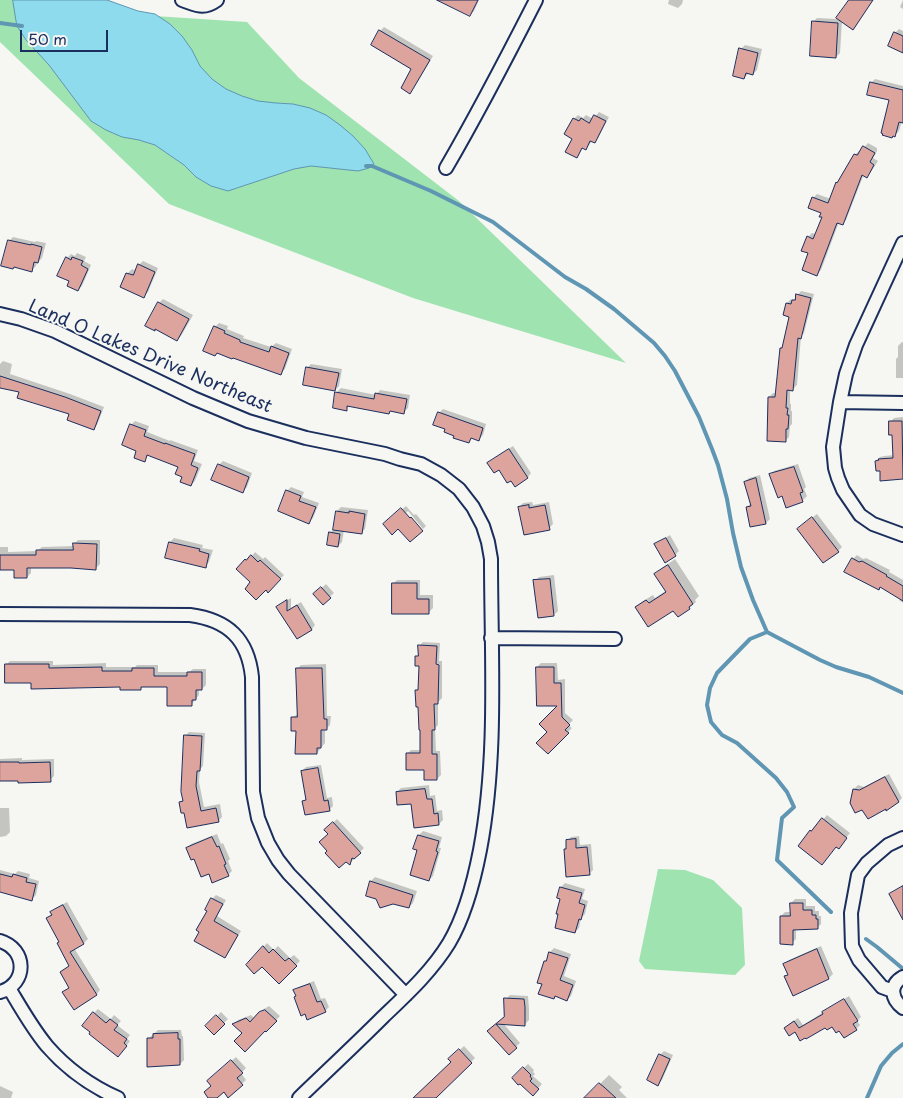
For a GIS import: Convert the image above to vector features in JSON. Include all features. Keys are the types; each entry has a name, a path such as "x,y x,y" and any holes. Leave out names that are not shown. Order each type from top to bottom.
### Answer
{"street":[{"path":"182,0 198,6 208,6 217,0"},
{"path":"446,168 473,122 536,0"},
{"path":"903,243 856,345 846,374 833,447 838,478 843,490 860,515 873,524 903,535"},
{"name":"Land O Lakes Drive Northeast","path":"0,314 55,331 193,398 248,421 306,438 385,454 421,464 441,475 459,489 474,507 483,526 491,560 492,738 485,821 476,871 464,909 449,943 431,969 299,1098"},
{"path":"840,402 903,403"},
{"path":"0,614 190,615 205,617 220,623 230,630 240,640 251,665 253,792 258,818 268,843 289,874 406,995"},
{"path":"492,638 615,639"},
{"path":"893,991 882,986 859,960 852,946 851,913 858,875 874,857 888,846 903,838"},
{"path":"0,941 11,946 16,951 20,964 18,978 15,983 5,990 47,1046 68,1067 90,1083 118,1098"},
{"path":"903,977 895,985 893,991 897,1004 903,1008"}],"green space":[{"path":"0,0 41,0 124,14 247,22 299,78 459,201 626,363 413,298 169,204 0,42"},
{"path":"658,869 685,870 713,880 742,908 745,965 735,975 645,969 639,961"}],"water":[{"path":"13,0 107,0 138,11 155,14 170,24 182,36 200,66 212,79 226,89 258,101 293,104 310,108 326,115 353,136 365,149 374,164 369,168 358,171 311,166 294,169 228,191 211,186 196,177 184,165 155,145 122,137 91,121 49,65 26,40 17,26"}],"building":[{"path":"437,0 478,0 470,16"},
{"path":"849,0 873,0 853,30 836,18"},
{"path":"812,21 838,23 836,58 810,56"},
{"path":"379,30 430,60 410,94 401,88 411,69 371,45"},
{"path":"894,32 903,36 903,53 888,46"},
{"path":"739,48 758,53 753,75 746,73 744,79 733,76"},
{"path":"870,82 903,90 903,123 899,122 895,137 893,136 892,138 881,133 889,100 867,95"},
{"path":"594,115 606,121 595,143 590,141 586,150 582,148 577,158 565,152 572,139 564,134 573,118 579,121 581,118 589,123"},
{"path":"863,146 875,153 870,162 874,165 867,178 862,175 843,225 837,223 817,276 802,270 808,253 801,251 807,236 813,239 822,217 819,217 821,213 808,208 812,197 828,203 836,182 854,154 857,155"},
{"path":"8,240 42,247 38,263 34,262 32,272 1,266"},
{"path":"66,257 71,260 72,257 83,261 81,265 88,269 78,291 67,286 69,281 57,276"},
{"path":"138,264 155,272 144,298 120,287 126,273 133,275"},
{"path":"796,294 811,298 801,339 798,338 793,391 787,390 786,408 788,408 787,415 789,415 786,442 767,441 768,397 775,397 780,348 782,348 789,317 783,315 786,303 791,304 792,300 795,300"},
{"path":"158,302 189,319 177,341 155,329 155,331 145,326"},
{"path":"214,326 240,340 240,342 269,352 271,346 289,353 281,375 217,353 215,356 203,351"},
{"path":"306,367 339,373 335,391 303,385"},
{"path":"0,376 101,411 94,430 67,420 69,414 17,398 19,392 0,388"},
{"path":"335,392 374,399 375,393 407,399 404,414 390,411 389,414 347,406 347,411 333,408"},
{"path":"438,412 483,428 479,441 471,438 469,443 453,438 454,436 444,432 445,429 433,425"},
{"path":"889,421 902,421 903,479 880,481 880,471 876,471 875,461 893,458 892,435 889,435"},
{"path":"130,424 146,430 144,436 195,454 191,465 198,468 191,486 180,482 182,477 175,474 178,467 147,455 145,462 134,458 136,451 122,445"},
{"path":"509,449 528,478 515,487 511,481 507,483 499,470 494,473 487,463"},
{"path":"218,464 249,477 243,493 211,480"},
{"path":"794,467 803,492 800,493 803,502 786,508 782,496 778,498 769,474"},
{"path":"756,478 766,524 750,527 746,507 751,506 744,482"},
{"path":"286,490 301,496 299,501 316,507 309,524 278,511"},
{"path":"529,505 529,508 545,505 550,530 524,535 518,507"},
{"path":"401,508 423,531 410,542 398,529 392,535 383,524"},
{"path":"336,511 365,514 362,534 333,530"},
{"path":"812,517 839,552 823,563 797,529"},
{"path":"329,532 340,534 338,547 327,545"},
{"path":"666,538 676,556 665,563 654,544"},
{"path":"169,542 200,549 199,551 209,554 206,568 165,558"},
{"path":"73,543 97,544 96,570 27,568 27,578 14,578 14,570 0,570 0,555 36,555 36,550 73,550"},
{"path":"251,555 258,562 260,560 281,579 268,593 266,590 256,600 245,589 250,582 236,569"},
{"path":"852,558 859,562 862,561 903,586 903,601 880,587 879,590 844,572"},
{"path":"668,565 693,604 689,607 690,609 678,617 673,611 648,627 635,607 646,600 649,603 666,592 654,574"},
{"path":"550,579 554,616 538,618 533,580"},
{"path":"392,583 417,583 417,599 429,599 429,614 392,614"},
{"path":"321,587 331,598 323,605 313,594"},
{"path":"287,600 287,611 297,605 312,630 297,639 276,607"},
{"path":"418,645 437,646 436,664 439,665 438,704 434,704 435,730 432,730 432,754 437,754 437,780 424,780 424,770 406,770 406,753 420,753 420,730 415,690 418,690 419,666 415,666 415,656 418,656"},
{"path":"5,664 49,664 49,668 102,667 102,671 132,671 132,668 154,668 154,676 187,676 187,672 202,672 202,690 196,690 196,700 192,700 192,706 167,706 167,687 141,687 141,690 120,690 120,687 31,689 31,683 5,683"},
{"path":"536,667 554,667 554,683 561,683 562,717 570,725 565,730 569,733 548,754 536,743 547,732 539,724 557,706 537,706"},
{"path":"296,668 322,668 324,719 327,719 327,730 321,730 321,748 317,748 317,754 295,754 296,731 291,731 291,717 297,717"},
{"path":"184,735 202,736 200,771 197,771 196,786 201,811 216,808 219,822 187,828 184,813 181,813 179,802 183,801 181,792"},
{"path":"0,762 50,762 51,782 18,783 18,781 0,781"},
{"path":"318,768 324,801 328,800 330,811 305,815 302,801 306,800 301,771"},
{"path":"885,777 899,802 886,811 886,809 868,819 862,810 855,813 850,803 853,789 859,790"},
{"path":"425,789 427,799 432,799 434,814 438,813 439,825 414,828 411,804 397,805 396,792"},
{"path":"822,818 847,838 839,849 836,847 822,865 798,846"},
{"path":"333,822 361,853 354,859 352,858 350,865 346,862 339,868 325,853 327,851 319,842 328,834 324,830"},
{"path":"418,835 439,841 436,851 438,852 429,881 410,875 417,850 413,849"},
{"path":"212,837 217,847 219,846 229,876 212,883 209,874 201,877 194,859 191,860 186,848"},
{"path":"576,839 576,848 587,847 590,875 566,877 564,849 566,849 566,840"},
{"path":"0,874 12,877 13,874 27,878 26,882 36,884 32,901 0,892"},
{"path":"370,881 413,895 409,908 393,904 380,908 376,899 366,896"},
{"path":"903,886 903,920 889,894"},
{"path":"560,887 582,893 579,903 585,905 575,933 555,928 560,899 557,898"},
{"path":"211,898 223,904 214,921 238,935 225,958 194,941 199,932 196,930 207,911 205,910"},
{"path":"790,903 803,903 803,910 812,910 812,915 816,915 816,919 818,919 818,929 793,930 793,945 780,944 780,916 790,916"},
{"path":"63,905 84,944 70,952 97,995 74,1010 62,992 69,988 60,972 69,966 46,918 52,915 50,912"},
{"path":"263,946 269,953 273,949 285,961 289,958 297,966 279,984 262,967 254,974 246,965"},
{"path":"817,949 829,979 793,996 784,976 788,975 783,964"},
{"path":"549,952 568,958 560,980 573,985 567,1001 555,996 554,999 538,994 542,984 537,983"},
{"path":"310,984 317,1002 321,1001 326,1012 307,1020 305,1014 301,1016 293,990"},
{"path":"504,998 524,999 525,1007 525,1026 496,1024 517,1048 509,1055 487,1031 504,1017"},
{"path":"844,999 858,1021 853,1024 857,1030 844,1038 839,1031 836,1033 832,1027 827,1030 825,1028 800,1041 795,1032 789,1036 784,1028 794,1021 799,1028"},
{"path":"265,1010 277,1021 245,1052 234,1041 242,1033 232,1024 246,1018 250,1022 259,1012"},
{"path":"93,1012 106,1023 110,1019 118,1025 114,1030 127,1039 124,1043 127,1046 118,1057 82,1026"},
{"path":"216,1015 225,1024 214,1035 205,1026"},
{"path":"178,1033 178,1039 180,1039 180,1065 147,1067 147,1038 153,1038 153,1034"},
{"path":"459,1049 472,1063 436,1098 413,1098 451,1062 448,1059"},
{"path":"659,1054 670,1059 658,1086 647,1080"},
{"path":"231,1060 243,1073 237,1078 243,1085 228,1098 224,1092 217,1098 208,1098 204,1092 211,1086 207,1081"},
{"path":"523,1067 531,1075 532,1079 530,1081 539,1089 533,1096 512,1078"},
{"path":"599,1083 604,1087 616,1098 584,1098"}],"waterway":[{"path":"0,23 22,26"},
{"path":"366,166 372,166 431,191 493,222 565,277 614,309 654,343 675,371 699,417 712,449 727,499 741,567 767,632 820,660 869,677 903,693"},
{"path":"767,632 750,639 717,673 710,688 707,705 711,722 722,735 737,743 776,778 787,792 794,807 782,818 777,860 831,912"},
{"path":"866,939 902,968"},
{"path":"867,1098 881,1066 903,1044"}]}
